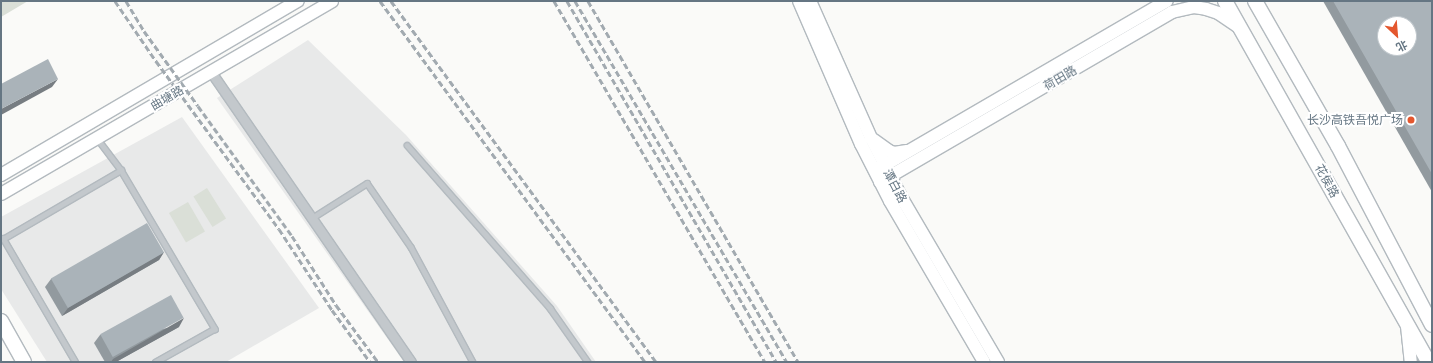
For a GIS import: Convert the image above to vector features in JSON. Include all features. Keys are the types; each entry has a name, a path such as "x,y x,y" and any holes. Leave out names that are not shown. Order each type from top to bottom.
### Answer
{"main road":[{"name":"花侯路","path":"1225,1 1243,30 1428,362"},
{"path":"1254,1 1338,146 1431,321"},
{"path":"1,321 24,362"}],"street":[{"name":"曲塘路","path":"1,175 298,1"},
{"name":"曲塘路","path":"1,194 332,1"},
{"name":"潭白路","path":"799,1 882,174 906,231 984,362"},
{"name":"潭白路","path":"810,1 870,136 882,174 905,204 998,362"},
{"name":"荷田路","path":"882,174 914,149 1168,1"},
{"path":"1261,1 1265,19"},
{"name":"荷田路","path":"882,174 916,162 1172,12 1194,7 1206,9 1218,13 1243,30"},
{"path":"211,72 411,362"},
{"path":"870,136 878,144 889,151 901,152 914,149"},
{"path":"905,204 902,195 902,182 909,168 916,162"},
{"path":"1406,324 1411,362"}],"lane":[{"path":"97,138 122,170 215,329 156,362"},
{"path":"407,145 550,308 588,362"},
{"path":"75,362 3,239 122,170"},
{"path":"312,218 367,182 411,247 473,362"}],"shaded area":[{"path":"1,1 28,1 1,17"},
{"path":"308,40 406,135 557,306 596,362 404,362 217,98"},
{"path":"182,117 319,308 226,362 47,362 1,289 1,217"},
{"path":"207,188 226,219 213,227 193,196"},
{"path":"188,202 205,231 186,242 169,213"}],"building":[{"name":"长沙高铁吾悦广场","path":"1333,1 1432,1 1432,174"},
{"path":"48,59 58,79 1,109 1,84"},
{"path":"147,223 164,252 68,308 51,278"},
{"path":"171,295 184,318 113,357 100,334"}],"railway":[{"path":"115,1 156,61 279,229 332,310 370,362"},
{"path":"126,1 144,31 292,236 336,305 378,362"},
{"path":"380,1 645,362"},
{"path":"391,1 656,362"},
{"path":"554,1 765,362"},
{"path":"567,1 776,362"},
{"path":"575,1 787,362"},
{"path":"588,1 798,362"}],"place":[{"name":"长沙高铁吾悦广场","path":"1411,120"}]}
